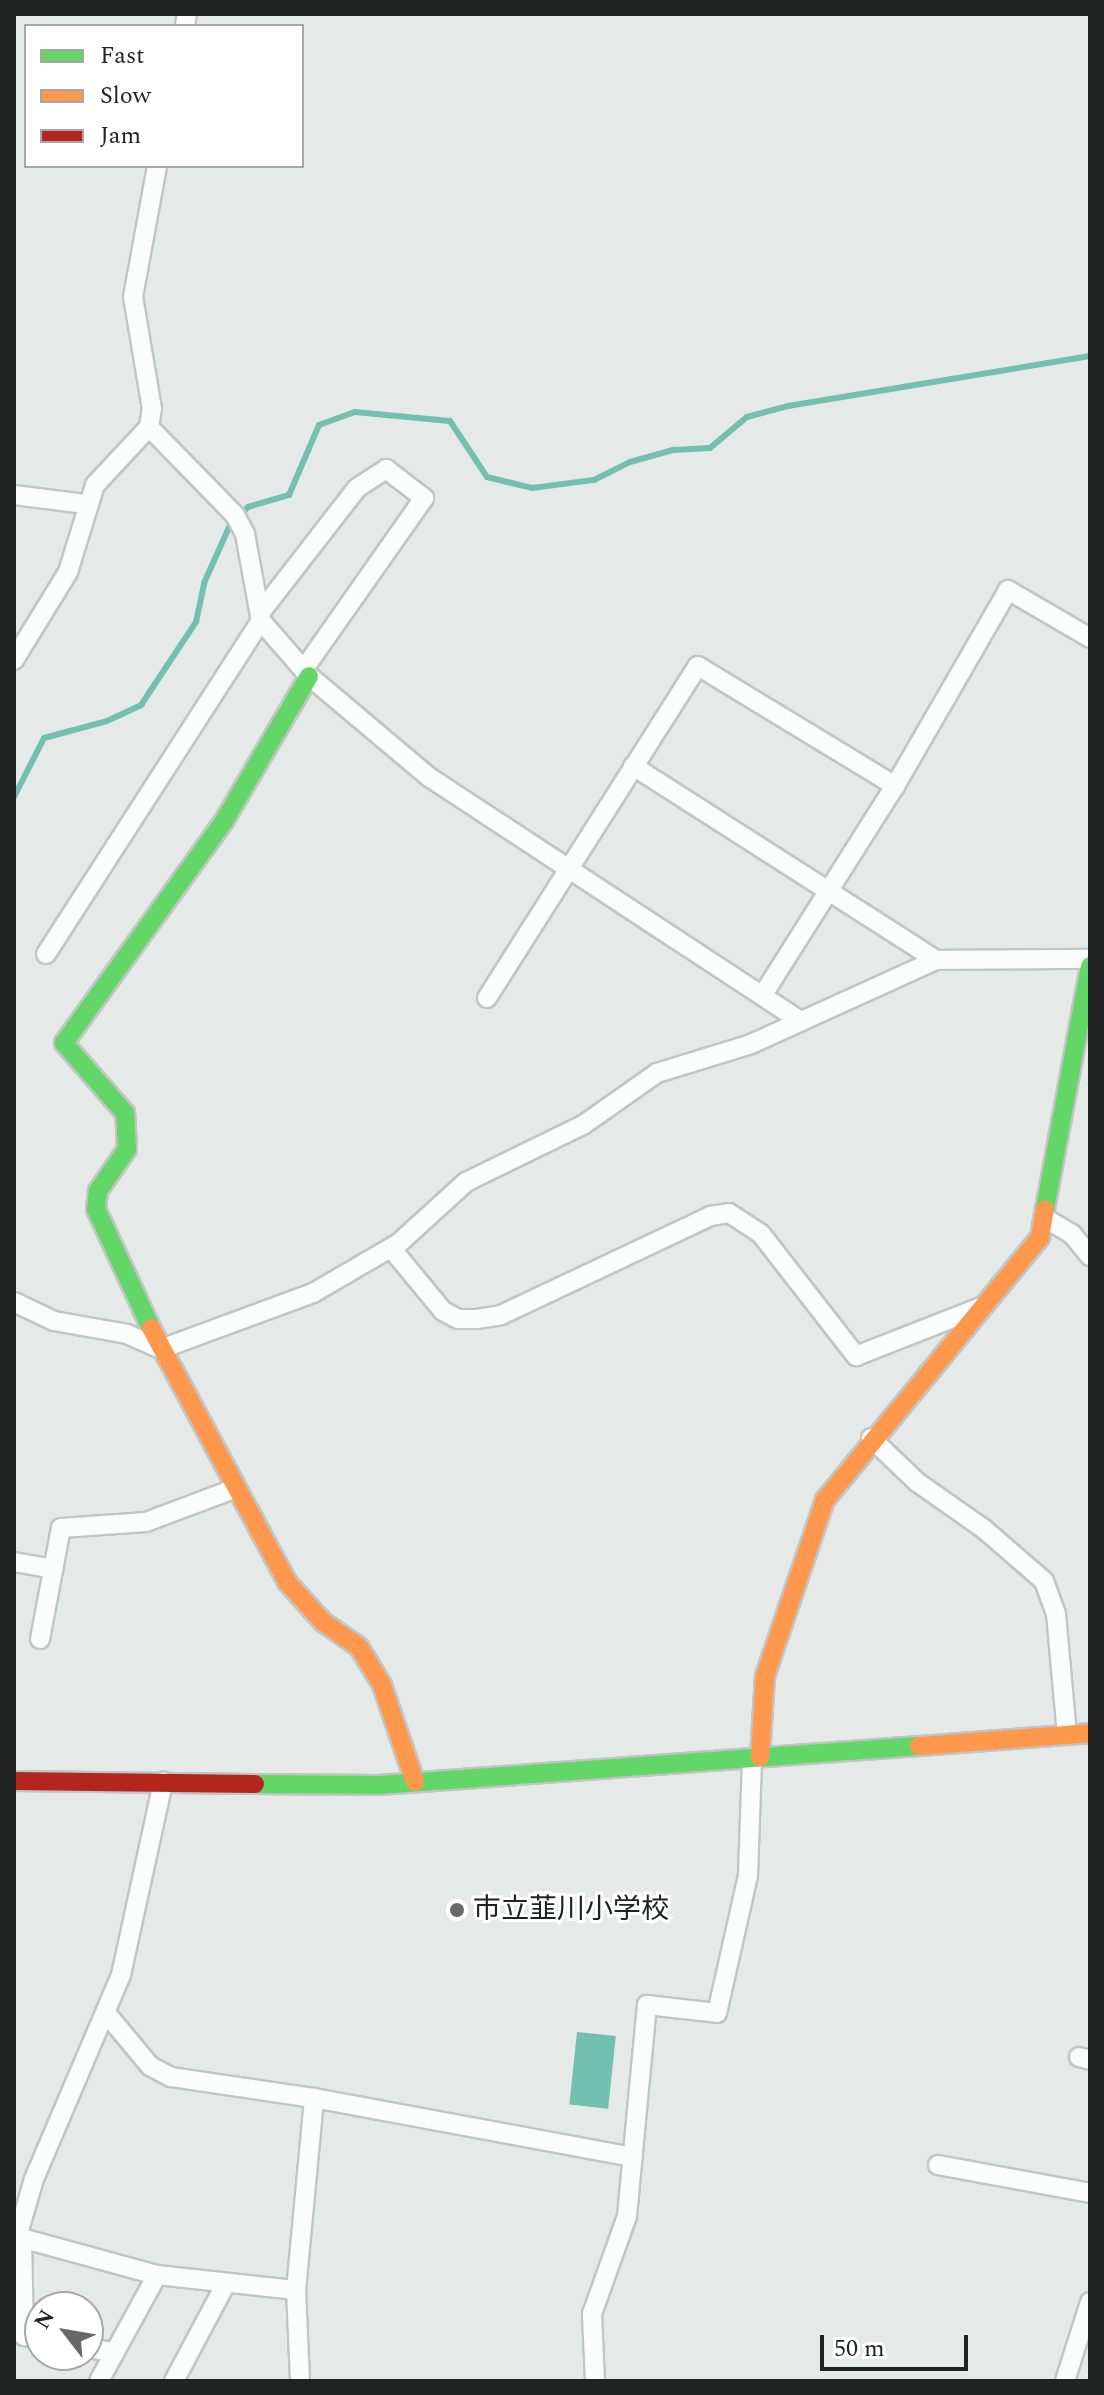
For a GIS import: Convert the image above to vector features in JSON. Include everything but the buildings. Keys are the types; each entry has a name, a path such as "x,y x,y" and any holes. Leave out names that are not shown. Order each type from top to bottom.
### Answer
{"street":[{"path":"14,660 68,572 85,504 95,485 149,427 152,409 133,297 157,168"},
{"path":"149,427 235,515 245,534 261,617 306,673 429,777 764,993 800,1021"},
{"path":"46,954 261,617 357,488 386,469 424,498 306,673 224,821 64,1043 125,1113 127,1149 98,1191 96,1209 161,1349 234,1489 298,1598 359,1647 382,1685 415,1782"},
{"path":"14,495 85,504"},
{"path":"764,993 895,786 1008,590 1090,638"},
{"path":"487,998 698,666 895,786"},
{"path":"633,766 936,960"},
{"path":"14,1302 54,1321 127,1334 161,1349 313,1293 391,1248 466,1182 583,1125 657,1073 751,1044 936,960 1090,959"},
{"path":"595,2381 592,2314 627,2216 647,2005 717,2013 748,1875 763,1690 771,1652 825,1500 871,1438 991,1303 1040,1237 1090,966"},
{"path":"391,1248 443,1311 458,1319 477,1319 501,1315 710,1216 729,1213 761,1234 856,1356 991,1303"},
{"path":"1045,1218 1072,1234 1090,1256"},
{"path":"871,1438 917,1482 984,1529 1044,1581 1056,1614 1067,1735"},
{"path":"40,1639 61,1528 146,1522 234,1489"},
{"path":"14,1562 53,1569"},
{"path":"14,1781 415,1782 1090,1733"},
{"path":"24,2336 17,2237 34,2179 121,1975 163,1782"},
{"path":"106,2013 150,2066 171,2077 314,2098 633,2157"},
{"path":"300,2381 296,2290 314,2098"},
{"path":"938,2165 1090,2193"},
{"path":"17,2237 157,2275 296,2290"},
{"path":"99,2381 157,2275"},
{"path":"174,2381 226,2283"},
{"path":"1065,2381 1090,2302"},
{"path":"104,2350 114,2352"}],"shaded area":[{"path":"577,2032 616,2036 608,2109 569,2105"}],"waterway":[{"path":"14,797 44,738 107,721 141,705 196,622 204,583 231,523 248,507 289,495 319,425 355,412 450,421 487,477 532,488 594,480 630,462 673,450 710,448 747,417 788,406 1090,356"}],"traffic: fast":[{"path":"151,1328 96,1209 98,1191 127,1149 125,1113 64,1043 224,821 309,676"},
{"path":"1045,1209 1090,966"},
{"path":"255,1784 379,1785 919,1746"}],"traffic: slow":[{"path":"760,1757 765,1676 825,1500 1040,1237 1045,1209"},
{"path":"151,1328 287,1582 323,1622 359,1647 382,1685 415,1782"},
{"path":"919,1746 1090,1733"}],"traffic: jam":[{"path":"14,1781 255,1784"}],"place":[{"name":"市立韮川小学校","path":"457,1910"}]}
